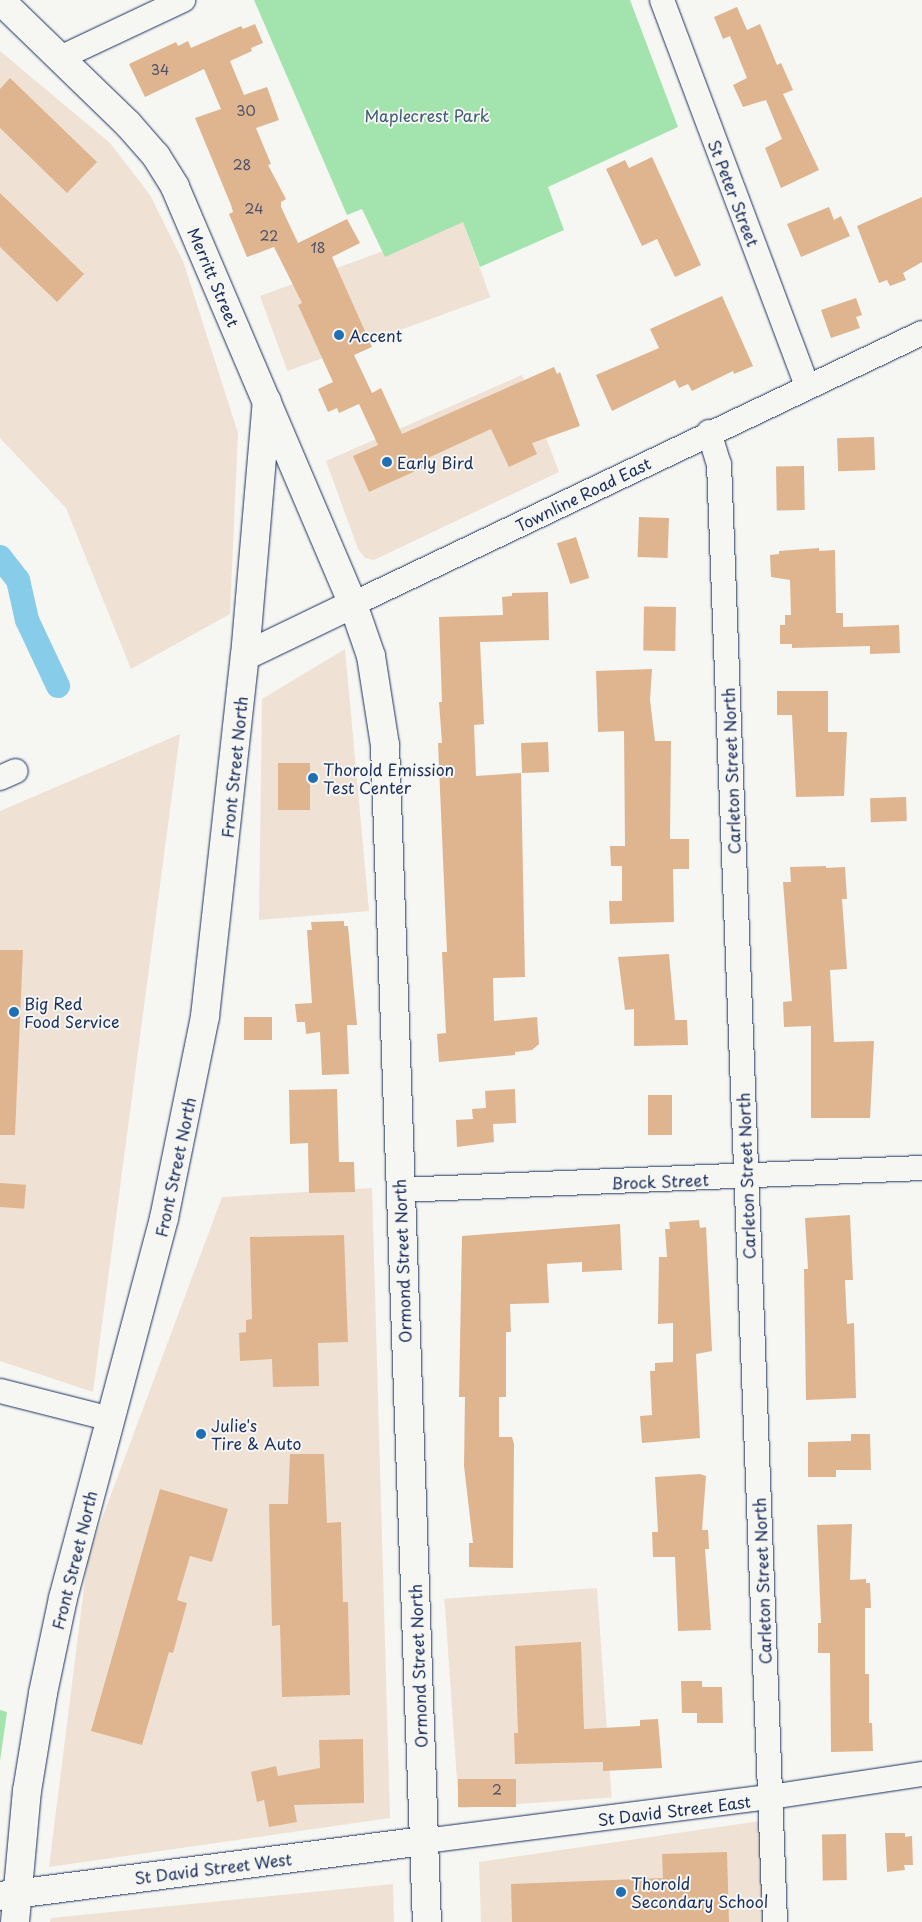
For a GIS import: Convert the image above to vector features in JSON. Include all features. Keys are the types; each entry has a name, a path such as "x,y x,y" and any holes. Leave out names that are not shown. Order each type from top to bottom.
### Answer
{"street":[{"name":"Merritt Street","path":"0,0 62,57 144,141 165,170 267,401 353,604"},
{"path":"62,57 183,0"},
{"name":"St Peter Street","path":"662,0 807,385"},
{"name":"Townline Road East","path":"245,656 807,385 922,332"},
{"name":"Front Street North","path":"15,1922 8,1895 43,1694 63,1598 164,1218 204,1024 245,656 267,401"},
{"name":"Carleton Street North","path":"709,432 719,464 775,1922"},
{"name":"Ormond Street North","path":"353,604 371,656 385,745 399,1190 427,1922"},
{"name":"Brock Street","path":"399,1190 746,1178 922,1168"},
{"path":"0,1391 111,1419"},
{"name":"St David Street East","path":"425,1841 770,1797 922,1774"},
{"name":"St David Street West","path":"8,1895 425,1841"}],"shaded area":[{"path":"0,51 110,143 150,195 183,261 238,433 230,614 131,669 66,508 0,438"},
{"path":"463,222 490,297 287,371 260,296"},
{"path":"522,375 559,472 374,560 365,558 358,549 326,461"},
{"path":"345,649 369,911 259,920 262,699"},
{"path":"180,734 93,1392 0,1361 0,811"},
{"path":"372,1188 390,1818 49,1867 88,1556 222,1197"},
{"path":"597,1588 612,1797 459,1808 444,1599"},
{"name":"Thorold Secondary School","path":"760,1821 764,1922 481,1922 479,1862"},
{"path":"393,1884 394,1922 50,1922 51,1918"}],"green space":[{"name":"Maplecrest Park","path":"254,0 630,0 678,127 548,187 564,230 480,267 463,222 385,257 362,209 347,215"},
{"path":"0,1710 7,1712 0,1761"}],"building":[{"path":"737,7 747,30 760,24 777,65 781,63 793,90 783,94 819,170 781,188 765,148 782,139 766,100 743,107 733,85 747,78 730,36 723,39 714,17"},
{"path":"255,24 263,43 251,48 252,51 230,61 244,95 267,87 279,120 256,128 271,164 268,165 286,199 281,202 281,207 298,243 347,219 360,243 332,257 372,347 354,355 372,393 381,388 402,434 554,367 557,374 560,372 580,426 532,443 537,454 509,467 491,429 428,458 431,464 369,492 353,456 378,445 359,404 339,413 337,408 328,412 318,389 333,382 298,305 302,303 274,247 247,257 229,214 233,212 231,205 195,118 221,109 204,69 145,97 129,64 176,42 178,46 188,41 191,48 241,26 243,29"},
{"path":"10,78 97,162 67,193 0,128 0,89"},
{"path":"652,157 701,265 675,277 657,239 642,246 606,169 625,160 629,168"},
{"path":"0,193 84,274 57,302 0,247"},
{"path":"922,197 922,262 903,273 906,280 890,286 887,280 879,283 857,226"},
{"path":"829,207 834,220 841,216 850,236 801,257 787,224"},
{"path":"722,296 753,366 734,374 733,371 692,391 688,384 679,388 675,380 612,411 596,375 659,348 650,329"},
{"path":"856,298 862,315 856,317 860,328 831,338 821,310"},
{"path":"874,437 875,470 838,471 837,438"},
{"path":"776,466 804,466 805,510 777,510"},
{"path":"639,517 669,518 668,558 638,557"},
{"path":"576,537 589,578 570,584 557,543"},
{"path":"819,548 819,551 835,550 836,613 843,613 843,627 899,625 900,653 870,654 870,646 792,648 792,644 780,644 780,625 785,625 785,615 791,615 790,580 771,577 770,555 779,554 779,551"},
{"path":"548,592 549,640 480,642 484,724 474,725 476,776 521,773 525,977 493,978 494,1021 537,1017 539,1044 532,1050 515,1052 515,1055 439,1062 437,1034 446,1033 442,952 447,952 438,743 442,743 439,702 442,702 439,617 503,615 502,597 512,596 512,593"},
{"path":"644,606 676,607 675,651 643,650"},
{"path":"652,669 650,700 655,741 671,741 670,839 689,839 689,869 673,869 674,922 610,924 609,901 622,901 622,866 611,866 610,846 625,846 624,731 598,732 596,671"},
{"path":"777,691 828,691 828,732 847,732 844,796 796,797 792,715 777,715"},
{"path":"548,742 549,772 522,773 521,743"},
{"path":"278,763 310,763 310,810 278,810"},
{"path":"906,797 907,821 871,822 870,798"},
{"path":"826,866 826,868 845,867 847,899 842,899 847,969 830,970 834,1042 874,1041 870,1118 811,1118 811,1026 784,1027 783,1002 792,1001 783,882 791,882 790,867"},
{"path":"344,921 344,926 348,926 357,1025 347,1025 349,1074 322,1075 320,1032 306,1034 305,1022 297,1022 295,1004 312,1003 307,930 312,930 311,922"},
{"path":"0,950 23,950 15,1135 0,1135"},
{"path":"669,954 675,1020 687,1020 688,1045 634,1046 634,1009 625,1010 618,957"},
{"path":"244,1017 272,1017 272,1040 244,1040"},
{"path":"337,1089 339,1162 354,1162 355,1192 309,1193 308,1143 290,1144 289,1090"},
{"path":"515,1089 516,1123 493,1124 494,1142 457,1147 456,1120 473,1119 472,1109 486,1108 485,1091"},
{"path":"648,1095 672,1095 672,1135 648,1135"},
{"path":"0,1183 26,1185 24,1209 0,1207"},
{"path":"850,1215 853,1280 845,1280 847,1324 854,1323 856,1398 806,1400 804,1269 808,1269 805,1218"},
{"path":"699,1220 700,1228 706,1227 712,1351 696,1354 700,1438 642,1443 640,1416 652,1415 650,1371 655,1371 655,1363 673,1362 673,1323 658,1324 659,1257 667,1257 665,1229 670,1229 669,1222"},
{"path":"620,1224 622,1270 582,1272 582,1262 547,1264 549,1303 510,1304 511,1332 506,1332 506,1397 499,1397 499,1437 512,1437 514,1444 513,1568 469,1567 469,1543 473,1543 464,1466 465,1397 459,1397 462,1236"},
{"path":"344,1235 348,1342 318,1343 319,1386 273,1387 272,1359 240,1361 239,1333 246,1332 246,1320 252,1319 250,1237"},
{"path":"851,1434 870,1434 871,1470 836,1470 836,1477 808,1477 808,1442 851,1441"},
{"path":"290,1454 324,1454 327,1523 341,1522 343,1602 348,1602 350,1695 282,1697 280,1625 272,1626 269,1504 288,1504"},
{"path":"700,1474 706,1476 702,1530 708,1530 709,1549 705,1549 711,1630 678,1631 675,1557 653,1557 652,1532 658,1532 655,1477"},
{"path":"160,1489 228,1509 212,1562 190,1556 177,1600 187,1603 173,1653 169,1652 142,1745 91,1731"},
{"path":"852,1524 850,1580 866,1579 866,1583 870,1583 871,1608 865,1608 865,1674 869,1674 869,1723 872,1723 873,1751 831,1752 830,1653 818,1653 818,1623 821,1623 817,1525"},
{"path":"581,1642 584,1729 640,1726 640,1720 658,1719 662,1768 603,1771 603,1762 515,1764 514,1733 518,1733 515,1646"},
{"path":"681,1681 702,1681 702,1687 722,1687 723,1723 697,1723 697,1713 682,1713"},
{"path":"363,1739 364,1803 294,1805 297,1822 269,1827 264,1800 257,1802 251,1772 276,1766 278,1776 320,1768 319,1740"},
{"path":"458,1779 516,1779 516,1807 458,1807"},
{"path":"885,1833 905,1833 905,1837 912,1836 913,1865 904,1865 905,1870 887,1872"},
{"path":"822,1834 846,1834 847,1880 823,1880"},
{"path":"727,1852 729,1922 512,1922 511,1884 663,1878 662,1854"}],"waterway":[{"path":"0,557 18,580 27,620 58,686"}],"place":[{"name":"Accent","path":"339,335"},
{"name":"Early Bird","path":"387,462"},
{"name":"Thorold Emission Test Center","path":"313,778"},
{"name":"Big Red Food Service","path":"14,1012"},
{"name":"Julie's Tire & Auto","path":"201,1434"},
{"name":"Thorold Secondary School","path":"621,1892"}]}
